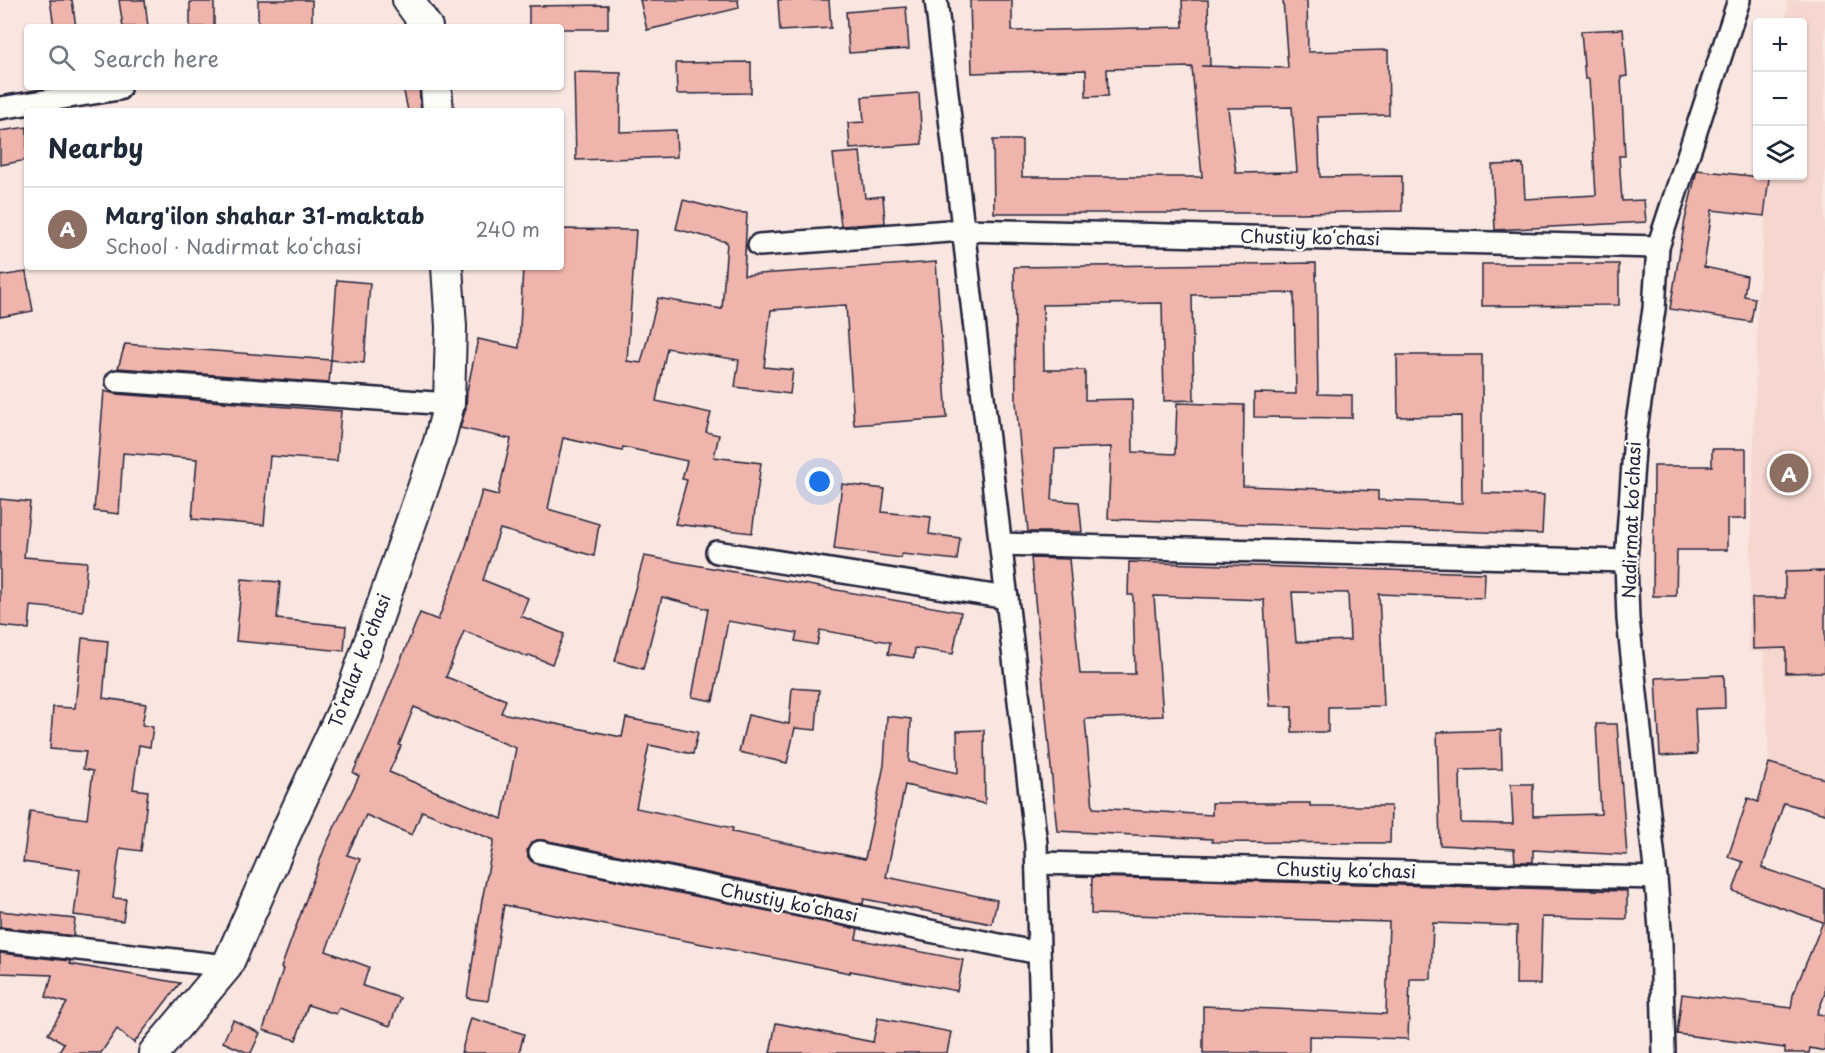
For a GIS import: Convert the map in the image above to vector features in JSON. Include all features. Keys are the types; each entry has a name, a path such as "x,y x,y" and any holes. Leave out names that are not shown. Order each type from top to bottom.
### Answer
{"street":[{"path":"408,0 425,24"},
{"path":"936,0 1036,844 1041,1053"},
{"name":"Nadirmat koʻchasi","path":"1664,1053 1661,942 1628,619 1626,561 1635,436 1654,309 1658,247 1739,0"},
{"path":"0,108 113,90"},
{"path":"436,90 438,108"},
{"name":"Chustiy koʻchasi","path":"759,245 963,230 1658,247"},
{"name":"Toʻralar koʻchasi","path":"154,1053 227,966 353,689 439,442 449,404 451,327 447,270"},
{"path":"117,381 449,404"},
{"path":"1001,544 1626,561"},
{"path":"717,552 1007,598"},
{"name":"Chustiy koʻchasi","path":"540,852 1039,953"},
{"name":"Chustiy koʻchasi","path":"1036,863 1656,878"},
{"path":"0,940 227,966"}],"shaded area":[{"path":"1788,0 1825,0 1825,779 1769,763 1764,652 1748,652 1758,295 1770,180 1807,180 1807,18 1786,18"}],"building":[{"path":"50,0 72,0 76,24 54,24"},
{"path":"119,0 145,0 148,24 123,24"},
{"path":"258,0 312,0 312,24 258,24"},
{"path":"640,0 738,0 739,8 647,30"},
{"path":"778,0 829,0 831,28 780,31"},
{"path":"970,0 1012,0 1012,31 1183,27 1182,0 1208,0 1210,66 1201,66 1288,68 1283,0 1307,0 1308,52 1388,50 1389,115 1318,117 1320,177 1402,176 1402,211 994,213 993,140 1022,140 1022,177 1202,177 1192,67 1107,69 1108,96 1086,97 1086,70 972,73","holes":["1292,107 1297,172 1236,173 1228,108"]},
{"path":"190,2 214,2 214,24 190,24"},
{"path":"608,5 608,29 564,29 564,24 529,24 529,6"},
{"path":"906,7 909,49 849,53 846,12"},
{"path":"1623,29 1627,76 1621,77 1625,156 1619,156 1622,201 1644,200 1646,222 1495,230 1492,165 1523,164 1525,199 1596,195 1589,79 1585,79 1581,31"},
{"path":"751,62 751,93 677,94 676,63"},
{"path":"574,72 621,73 620,132 676,130 677,157 576,160"},
{"path":"404,90 419,90 421,108 407,108"},
{"path":"919,93 922,144 850,149 848,123 864,122 862,97"},
{"path":"24,127 24,161 0,165 0,131"},
{"path":"860,152 865,198 883,196 885,223 841,226 833,154"},
{"path":"1697,170 1753,176 1753,180 1769,180 1764,216 1712,210 1704,267 1747,276 1744,296 1755,298 1751,322 1670,309 1685,220"},
{"path":"683,200 730,212 747,213 744,275 936,262 947,418 854,425 846,305 771,310 764,367 793,370 790,394 735,387 739,360 667,348 656,401 711,413 706,432 719,435 714,457 761,463 752,533 675,524 687,480 682,479 687,461 623,447 622,451 563,438 548,509 599,524 594,556 500,529 483,580 528,598 521,616 564,634 552,664 529,655 528,657 464,631 446,677 506,700 501,713 622,737 626,718 698,732 693,754 649,745 636,808 733,828 732,832 865,859 884,765 887,716 911,719 909,762 958,773 957,731 984,730 985,804 905,785 886,877 997,900 992,924 864,899 863,904 543,840 531,843 527,850 528,857 537,864 858,929 856,939 963,960 957,991 850,971 850,973 504,905 488,1001 467,998 494,840 422,811 412,835 366,815 347,855 360,859 326,951 369,967 363,986 400,998 390,1026 339,1008 336,1014 308,1005 296,1040 263,1030 283,969 281,968 325,847 359,776 353,773 420,613 438,620 464,553 482,491 498,495 511,439 460,428 466,408 467,391 478,339 519,348 523,270 564,270 564,229 636,230 627,361 641,363 658,298 722,309 727,242 676,229","holes":["414,707 516,748 502,819 389,772 401,746 399,745"]},
{"path":"1316,263 1318,394 1352,395 1352,418 1254,417 1254,393 1296,394 1294,293 1192,295 1194,400 1164,401 1162,303 1043,305 1044,370 1085,370 1085,400 1132,399 1133,452 1175,454 1177,403 1244,405 1243,486 1378,491 1378,500 1462,503 1461,416 1398,417 1397,355 1482,355 1482,493 1544,495 1542,534 1108,519 1111,447 1055,449 1052,500 1079,502 1082,532 1028,532 1016,402 1014,267"},
{"path":"1482,264 1619,264 1619,305 1482,306"},
{"path":"26,272 33,311 0,317 0,276"},
{"path":"337,280 370,283 364,363 331,360"},
{"path":"125,344 331,360 329,383 118,368"},
{"path":"104,391 116,394 341,411 337,461 270,456 264,525 192,519 197,459 123,453 119,514 94,511"},
{"path":"1712,449 1746,449 1746,519 1727,519 1727,550 1677,550 1676,596 1653,596 1654,466 1712,466"},
{"path":"842,484 885,489 882,512 931,517 929,534 960,538 957,560 902,554 901,558 834,549"},
{"path":"0,499 30,502 24,557 87,562 83,611 31,606 29,629 0,626"},
{"path":"644,556 961,612 953,654 915,648 914,658 888,654 890,642 820,630 817,645 795,641 797,633 728,621 713,701 692,697 708,609 662,597 643,669 615,661"},
{"path":"1031,558 1069,559 1080,674 1135,674 1133,595 1128,595 1129,562 1485,573 1484,598 1379,594 1384,706 1328,707 1328,732 1292,732 1292,706 1270,706 1264,600 1154,596 1163,716 1085,719 1093,808 1212,815 1212,803 1391,806 1390,843 1212,842 1212,839 1057,831","holes":["1292,592 1348,593 1350,640 1296,642"]},
{"path":"1825,571 1825,672 1786,673 1786,648 1753,649 1752,598 1785,598 1785,572"},
{"path":"242,579 280,582 277,619 346,626 344,651 236,641"},
{"path":"82,638 108,641 103,698 146,704 142,725 153,727 150,747 139,745 133,789 148,791 141,851 120,848 113,898 126,899 123,921 74,915 80,870 23,862 30,811 87,819 93,771 83,769 86,752 50,749 53,707 75,708"},
{"path":"1724,675 1725,708 1695,709 1697,754 1660,756 1656,678"},
{"path":"792,688 819,690 816,730 795,728 787,763 739,752 748,715 789,724"},
{"path":"1596,724 1617,724 1627,855 1533,850 1533,862 1515,862 1514,849 1440,845 1437,732 1501,730 1502,769 1460,770 1461,823 1513,824 1511,784 1533,784 1533,816 1601,814"},
{"path":"1769,763 1825,779 1825,814 1784,803 1762,868 1825,889 1825,994 1817,1014 1825,1015 1825,1051 1810,1048 1809,1053 1785,1053 1785,1048 1677,1034 1682,994 1791,1008 1793,995 1823,922 1733,891 1743,862 1728,857 1748,798 1758,802"},
{"path":"1092,877 1627,891 1627,919 1542,917 1540,984 1516,984 1517,926 1433,923 1431,979 1410,979 1408,1039 1309,1036 1309,1053 1203,1053 1203,1006 1386,1014 1389,922 1091,914"},
{"path":"0,911 75,919 73,936 0,927"},
{"path":"0,953 70,961 70,964 180,983 134,1043 117,1029 101,1053 58,1053 64,1043 48,1034 67,1003 46,997 52,975 0,973"},
{"path":"471,1018 524,1034 519,1053 461,1053"},
{"path":"878,1018 951,1032 947,1053 770,1053 776,1023 873,1042"},
{"path":"233,1020 260,1033 251,1053 223,1042"}],"place":[{"name":"Marg'ilon shahar 31-maktab","path":"1789,473"}]}
